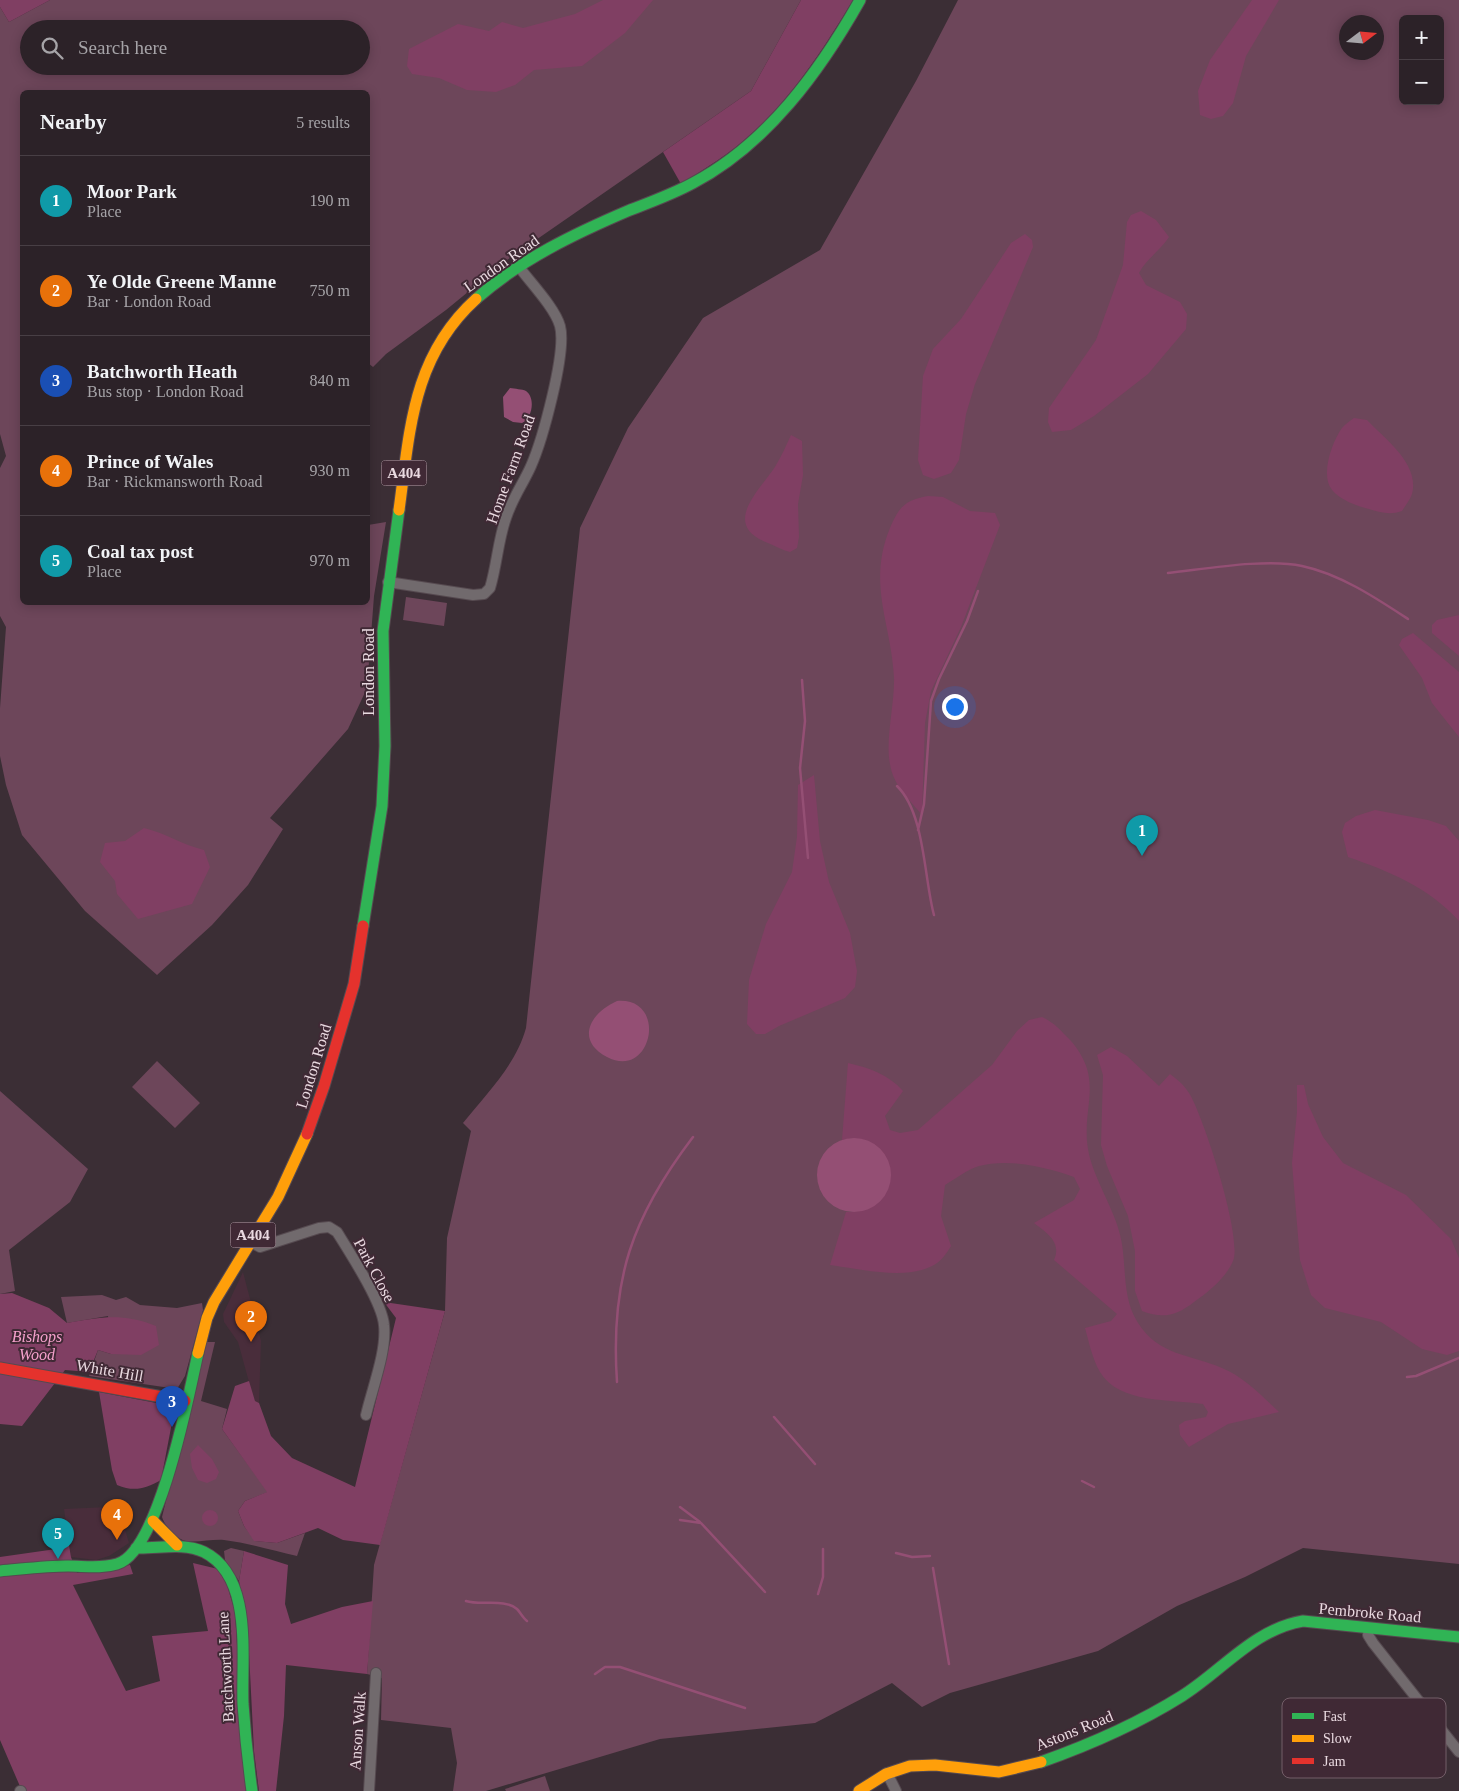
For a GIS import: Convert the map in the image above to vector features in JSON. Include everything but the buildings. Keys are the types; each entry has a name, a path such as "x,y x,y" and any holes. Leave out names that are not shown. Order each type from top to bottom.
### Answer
{"main road":[{"name":"London Road","path":"153,1521 166,1486 207,1318 249,1241 278,1197 300,1153 324,1086 354,984 382,806 385,746 383,631 388,582 413,412 425,371 445,334 457,317 477,298 519,267 558,244 700,180 733,158 766,128 817,68 838,39 860,0"},
{"name":"White Hill","path":"0,1368 186,1401"},
{"name":"Batchworth Lane","path":"153,1521 177,1545"},
{"name":"A404","path":"0,1571 24,1568 113,1565 124,1561 136,1548 153,1521"},
{"name":"Batchworth Lane","path":"136,1548 154,1549 177,1545 195,1549 213,1559 225,1571 236,1593 240,1620 244,1724 252,1791"},
{"name":"Pembroke Road","path":"1278,1626 1302,1622 1459,1637"},
{"name":"Astons Road","path":"859,1791 887,1773 906,1766 934,1764 1003,1772 1044,1760 1117,1730 1160,1709 1204,1681 1278,1626"}],"street":[{"name":"Home Farm Road","path":"388,582 472,595 484,594 490,588 505,520 531,466 546,417 562,334 558,319 519,267"},
{"name":"Park Close","path":"249,1241 260,1247 319,1228 328,1227 337,1232 378,1304 384,1324 383,1345 366,1415"},
{"path":"1369,1628 1368,1635 1372,1643 1416,1698"},
{"name":"Anson Walk","path":"369,1791 376,1673"},
{"path":"1446,1736 1459,1752"},
{"path":"887,1773 896,1791"}],"shaded area":[{"path":"50,0 801,0 751,91 507,260 446,310 386,354 373,367 370,365 370,90 20,90 20,605 370,605 370,525 386,522 374,596 367,688 348,729 270,818 283,829 248,885 212,925 157,975 85,911 22,835 6,785 0,756 0,708 6,627 0,616 0,468 6,456 0,434 0,7 9,22"},
{"path":"958,0 1459,0 1459,1564 1303,1548 1245,1577 1177,1606 1098,1651 950,1693 922,1707 892,1683 815,1723 660,1739 486,1791 453,1791 457,1763 451,1728 381,1720 382,1678 367,1674 374,1565 445,1311 447,1238 471,1131 463,1123 508,1067 526,1028 580,528 628,428 703,318 820,250 916,81"},
{"path":"510,388 526,391 531,398 532,408 528,417 522,423 513,422 504,417 503,397"},
{"path":"406,597 447,603 444,626 403,620"},
{"path":"617,1001 633,1003 644,1011 649,1023 644,1049 635,1058 622,1061 607,1057 597,1050 591,1043 589,1035 590,1027 600,1012"},
{"path":"157,1061 200,1103 175,1128 132,1087"},
{"path":"0,1091 88,1169 70,1202 9,1250 15,1291 0,1294"},
{"path":"854,1138 875,1144 885,1154 891,1175 885,1196 875,1206 854,1212 833,1206 823,1196 817,1175 823,1154 833,1144"},
{"path":"243,1272 261,1341 259,1403 255,1401 252,1393 238,1342 224,1322 223,1314"},
{"path":"102,1295 116,1300 126,1297 140,1305 177,1308 202,1303 203,1310 185,1376 177,1389 89,1376 98,1350 111,1354 108,1316 67,1323 61,1297"},
{"path":"205,1342 215,1342 201,1401 227,1409 222,1429 268,1492 245,1501 238,1511 244,1526 255,1541 277,1543 305,1533 297,1556 224,1540 195,1542 182,1540 163,1521 162,1517"},
{"path":"109,1507 124,1526 129,1543 109,1556 96,1560 71,1557 64,1509"},
{"path":"231,1548 244,1551 239,1581 225,1560 224,1551"},
{"path":"545,1776 550,1791 506,1791 505,1789"}],"green space":[{"path":"0,0 50,0 9,22 0,7"},
{"path":"603,0 653,0 625,33 582,66 534,70 515,85 496,92 467,90 439,78 412,74 407,66 409,49 458,24 489,31 502,22 523,28 575,14"},
{"path":"801,0 853,0 807,70 767,119 736,147 681,184 663,152 751,91"},
{"path":"1252,0 1279,0 1246,56 1233,103 1223,116 1211,119 1200,115 1198,91 1210,60"},
{"path":"1141,211 1156,220 1169,237 1162,247 1145,263 1139,273 1146,285 1180,302 1187,314 1186,329 1148,374 1094,416 1071,430 1052,432 1048,422 1049,408 1096,340 1123,265 1127,222 1131,215"},
{"path":"1025,234 1032,240 1033,247 975,384 966,414 959,460 951,473 934,479 923,475 918,460 923,376 933,349 961,319 1011,243"},
{"path":"1354,418 1367,420 1406,462 1411,472 1413,483 1412,494 1402,511 1386,513 1354,504 1344,500 1332,490 1327,476 1331,450 1342,428"},
{"path":"791,435 802,441 803,475 798,504 799,537 797,548 790,552 754,536 747,527 745,518 753,497 775,467"},
{"path":"928,496 943,497 970,511 995,513 1000,525 961,627 931,691 925,723 922,815 894,779 890,764 889,733 894,677 882,603 880,567 883,548 896,515 908,502"},
{"path":"1459,615 1459,656 1432,633 1432,625 1437,620"},
{"path":"1413,633 1459,672 1459,737 1432,703 1422,678 1399,645 1402,639"},
{"path":"814,775 820,841 829,882 850,933 857,971 855,987 845,998 779,1026 765,1034 756,1034 747,1024 749,980 766,924 792,872 797,837 798,785"},
{"path":"1375,810 1428,820 1446,826 1459,841 1459,921 1422,890 1394,875 1348,857 1342,832 1345,823 1356,816"},
{"path":"144,828 204,850 210,867 192,904 138,919 117,894 115,881 100,862 105,843 125,841"},
{"path":"1042,1017 1047,1019 1071,1041 1081,1055 1087,1069 1090,1094 1087,1134 1090,1159 1119,1231 1122,1242 1126,1289 1132,1312 1138,1323 1146,1334 1165,1348 1210,1363 1238,1376 1279,1412 1228,1424 1189,1447 1180,1435 1179,1425 1185,1421 1206,1417 1208,1412 1203,1404 1132,1395 1119,1390 1109,1382 1100,1372 1095,1361 1085,1328 1111,1321 1117,1314 1054,1260 1056,1254 1055,1243 1048,1234 1034,1223 1074,1200 1080,1189 1074,1177 1063,1173 1015,1163 990,1164 970,1169 945,1185 941,1216 951,1246 941,1260 932,1266 921,1270 896,1273 830,1265 846,1212 860,1211 871,1207 880,1200 888,1189 854,1138 842,1140 848,1063 878,1073 891,1080 903,1091 885,1116 890,1130 900,1133 918,1130 992,1065 1017,1031 1029,1020"},
{"path":"1111,1047 1127,1056 1159,1086 1170,1074 1187,1090 1212,1150 1227,1204 1235,1248 1230,1267 1221,1279 1205,1294 1187,1307 1169,1315 1156,1315 1142,1311 1135,1291 1135,1251 1128,1216 1107,1166 1101,1145 1103,1075 1097,1055"},
{"path":"1297,1085 1304,1085 1308,1104 1323,1137 1343,1163 1406,1195 1451,1239 1459,1258 1459,1351 1447,1355 1422,1349 1381,1322 1325,1308 1311,1295 1300,1260 1292,1163 1297,1112"},
{"name":"Bishops Wood","path":"12,1293 49,1308 67,1323 112,1317 133,1319 156,1326 159,1345 141,1355 111,1354 98,1350 89,1372 65,1370 22,1426 0,1424 0,1294"},
{"path":"384,1302 445,1311 380,1545 343,1540 318,1528 277,1543 254,1541 244,1526 238,1511 245,1501 267,1492 222,1429 235,1386 249,1381 255,1401 259,1403 271,1436 292,1458 355,1487 396,1318"},
{"path":"99,1392 172,1406 174,1412 161,1480 150,1486 134,1489 117,1485 112,1470"},
{"path":"198,1445 212,1459 219,1472 216,1479 207,1483 198,1480 192,1468 190,1454"},
{"path":"207,1510 213,1510 218,1515 216,1524 207,1526 202,1521 202,1515"},
{"path":"65,1521 71,1557 77,1573 130,1565 133,1574 73,1585 126,1691 160,1681 152,1636 208,1631 193,1563 218,1569 227,1585 235,1612 246,1791 22,1791 0,1740 0,1557 56,1549 61,1525"},
{"path":"244,1551 288,1565 285,1604 291,1624 342,1607 373,1601 367,1674 286,1665 284,1716 276,1791 259,1791 254,1751 248,1633 239,1581"}],"waterway":[{"path":"1168,573 1272,563 1302,566 1344,581 1408,619"},
{"path":"918,830 924,804 931,701 939,679 967,621 978,591"},
{"path":"802,680 805,721 800,768 808,858"},
{"path":"897,786 913,812 918,829 934,915"},
{"path":"617,1382 617,1312 622,1281 630,1251 640,1223 654,1195 693,1137"},
{"path":"1407,1377 1416,1376 1459,1358"},
{"path":"774,1417 815,1464"},
{"path":"1082,1481 1094,1487"},
{"path":"680,1507 700,1522"},
{"path":"680,1520 701,1523 765,1592"},
{"path":"818,1594 823,1577 823,1549"},
{"path":"896,1553 912,1557 930,1556"},
{"path":"933,1568 949,1664"},
{"path":"466,1601 506,1604 517,1609 527,1621"},
{"path":"595,1674 605,1667 620,1667 745,1708"}],"traffic: fast":[{"path":"476,299 511,271 530,259 569,238 693,183 720,167 745,148 768,127 809,79 860,0"},
{"path":"363,926 382,806 385,746 383,631 399,510"},
{"path":"0,1571 60,1566 105,1566 117,1564 132,1553 146,1532 159,1503 179,1435 198,1353"},
{"path":"136,1548 188,1547 196,1549 204,1552 220,1564 231,1580 238,1599 242,1620 243,1704 252,1791"},
{"path":"1041,1762 1113,1733 1166,1706 1197,1686 1239,1652 1285,1625 1303,1621 1459,1637"}],"traffic: slow":[{"path":"399,510 411,423 426,370 439,345 455,321 476,299"},
{"path":"198,1353 207,1318 214,1302 278,1197 307,1134"},
{"path":"153,1521 177,1545"},
{"path":"859,1791 886,1774 910,1766 935,1765 999,1772 1041,1762"}],"traffic: jam":[{"path":"307,1134 324,1086 354,984 363,926"},
{"path":"0,1368 185,1401"}],"place":[{"name":"Moor Park","path":"1142,856"},
{"name":"Ye Olde Greene Manne","path":"251,1342"},
{"name":"Batchworth Heath","path":"172,1427"},
{"name":"Prince of Wales","path":"117,1540"},
{"name":"Coal tax post","path":"58,1559"}]}
